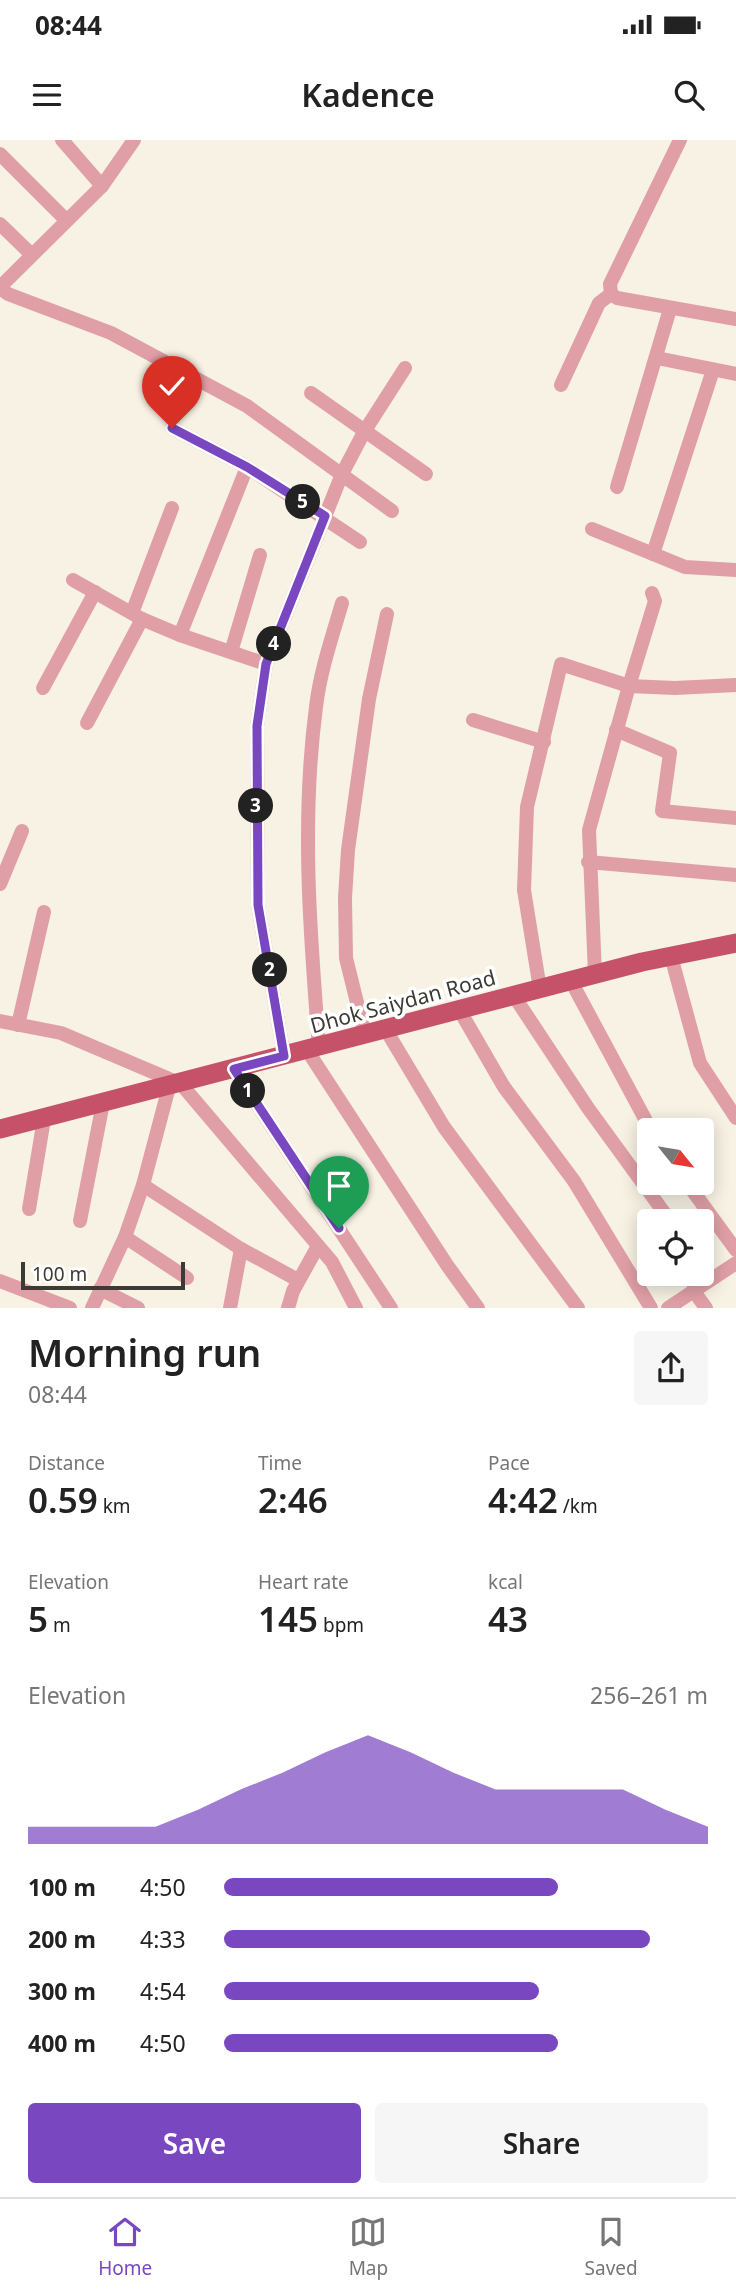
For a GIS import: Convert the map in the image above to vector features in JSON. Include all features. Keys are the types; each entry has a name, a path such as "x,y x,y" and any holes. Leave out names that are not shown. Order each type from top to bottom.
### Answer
{"main road":[{"name":"Dhok Saiydan Road","path":"0,1129 571,981 736,943"}],"street":[{"path":"134,140 102,186 31,254 0,288 8,294 111,333 247,406 392,511"},
{"path":"680,140 610,285 611,294 617,298 670,309 736,319"},
{"path":"71,143 102,186"},
{"path":"0,154 66,220"},
{"path":"0,224 31,254"},
{"path":"561,385 599,303 611,294"},
{"path":"617,487 670,309"},
{"path":"657,358 736,374"},
{"path":"284,1056 258,905 257,726 266,664 342,474 364,432 405,368"},
{"path":"653,554 713,370"},
{"path":"311,393 426,474"},
{"path":"172,428 247,467 325,516 360,542"},
{"path":"180,635 247,467"},
{"path":"87,723 137,616 172,508"},
{"path":"592,529 685,567 736,570"},
{"path":"230,652 260,555"},
{"path":"73,580 137,616 180,635 266,664"},
{"path":"43,688 95,592"},
{"path":"596,975 589,862 593,809 655,601 652,593"},
{"path":"342,603 316,706 307,819 313,1049 447,1265 478,1308"},
{"path":"365,1035 346,957 345,898 369,699 387,614"},
{"path":"540,989 524,890 527,807 561,664 629,686 675,688 736,685"},
{"path":"472,720 544,742"},
{"path":"616,730 670,753 662,811 736,818"},
{"path":"0,884 22,831"},
{"path":"589,862 736,875"},
{"path":"19,1026 44,912"},
{"path":"671,956 700,1063 736,1118"},
{"path":"571,981 645,1118"},
{"path":"514,996 588,1108 662,1209"},
{"path":"460,1011 504,1087 573,1181 652,1308"},
{"path":"0,1021 61,1033 175,1085 340,1272 356,1308"},
{"path":"386,1030 444,1128 578,1308"},
{"path":"234,1069 391,1308"},
{"path":"92,1308 125,1237 175,1085"},
{"path":"80,1221 103,1103"},
{"path":"29,1209 44,1119"},
{"path":"143,1185 241,1250 298,1280"},
{"path":"696,1195 736,1250"},
{"path":"125,1237 187,1278"},
{"path":"288,1308 298,1280 318,1246"},
{"path":"230,1308 241,1250"},
{"path":"668,1308 736,1264"},
{"path":"0,1281 71,1308"},
{"path":"100,1289 138,1308"},
{"path":"693,1290 705,1308"}],"route":[{"path":"172,428 247,467 325,516 266,664 257,726 258,905 284,1056 234,1069 339,1228"}]}
